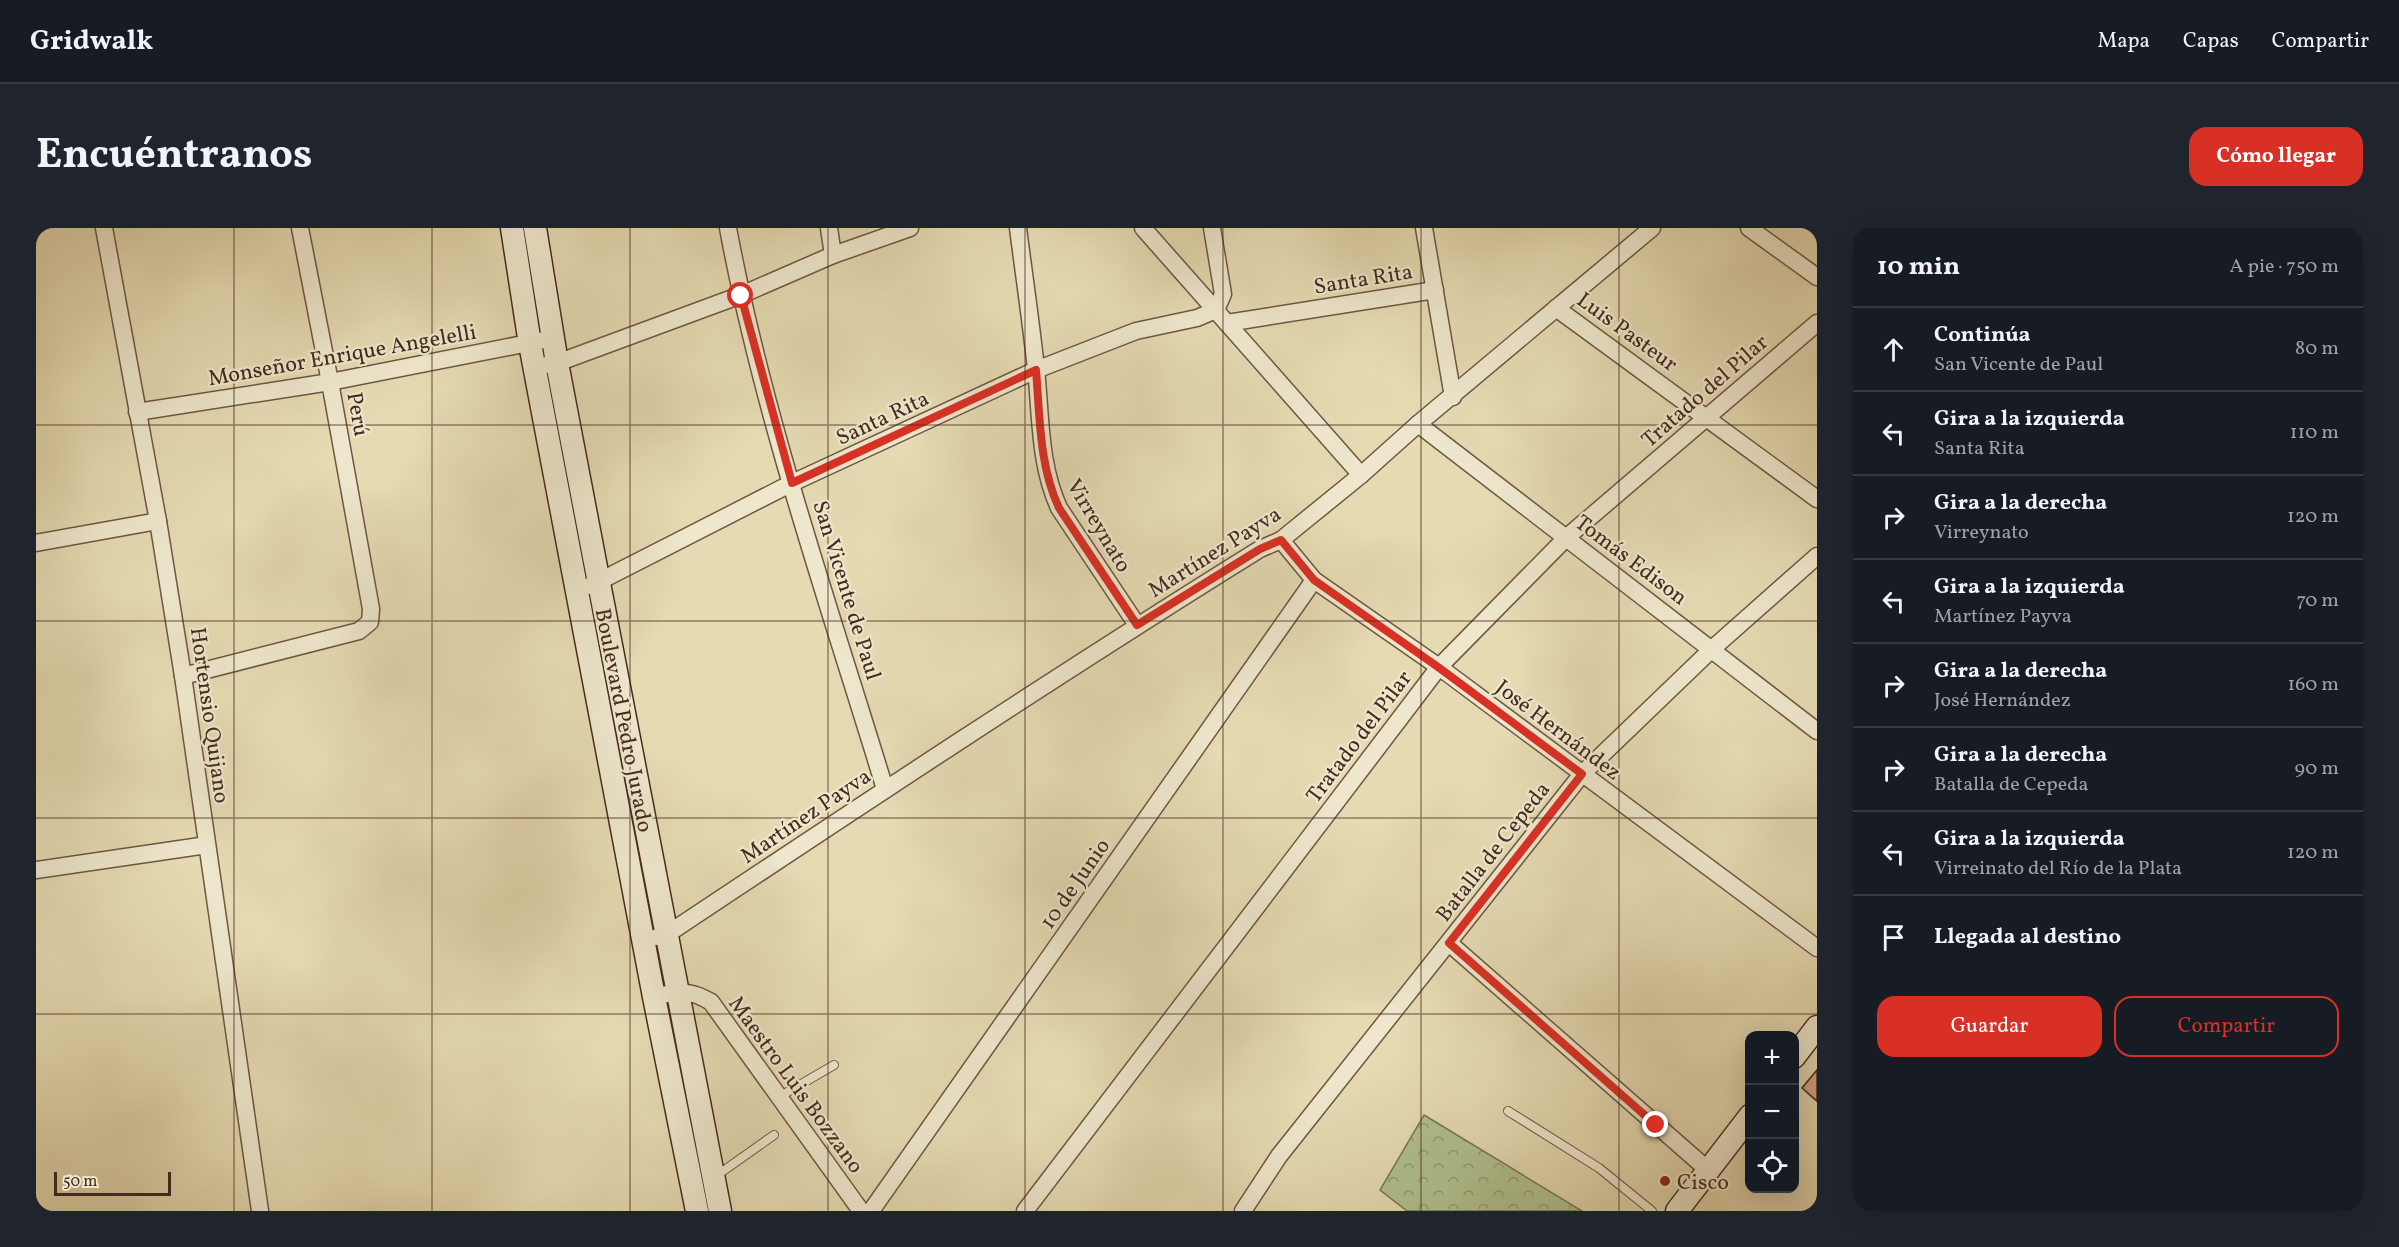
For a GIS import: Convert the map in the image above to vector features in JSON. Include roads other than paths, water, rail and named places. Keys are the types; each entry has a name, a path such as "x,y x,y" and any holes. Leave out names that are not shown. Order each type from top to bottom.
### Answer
{"main road":[{"name":"Boulevard Pedro Jurado","path":"512,228 530,344 546,364"},
{"name":"Boulevard Pedro Jurado","path":"535,228 554,338 546,364 607,683 666,935 720,1211"},
{"name":"Boulevard Pedro Jurado","path":"607,683 643,938 697,1211"},
{"path":"1799,1050 1817,1027"},
{"path":"1677,1211 1745,1121"}],"street":[{"name":"Hortensio Quijano","path":"104,228 158,521 183,676 260,1211"},
{"name":"Perú","path":"183,676 359,631 370,622 371,609 300,228"},
{"name":"San Vicente de Paul","path":"728,228 741,296 792,483 885,789"},
{"path":"830,228 833,255"},
{"path":"546,364 741,296 833,255 910,228"},
{"name":"Virreynato","path":"1018,228 1036,370 1044,463 1049,487 1059,508 1137,625"},
{"path":"1143,228 1361,475"},
{"path":"1212,228 1223,294 1216,310"},
{"path":"1424,228 1453,397"},
{"path":"1749,228 1817,277"},
{"name":"Martínez Payva","path":"643,938 666,935 1137,625 1260,549 1281,540 1453,397 1644,231"},
{"name":"Santa Rita","path":"1227,323 1435,290"},
{"name":"Luis Pasteur","path":"1557,308 1817,499"},
{"name":"Santa Rita","path":"588,587 792,483 1036,370 1136,331 1197,318 1216,310"},
{"name":"Tratado del Pilar","path":"1025,1211 1438,667 1567,537 1817,323"},
{"name":"Monseñor Enrique Angelelli","path":"137,412 330,382 554,338"},
{"name":"Tomás Edison","path":"1418,424 1817,731"},
{"path":"36,543 158,521"},
{"name":"José Hernández","path":"1281,540 1314,580 1438,667 1817,948"},
{"name":"Batalla de Cepeda","path":"1243,1211 1279,1156 1582,774 1712,649 1817,556"},
{"name":"10 de Junio","path":"871,1211 1314,580"},
{"path":"36,870 207,845"},
{"path":"1449,943 1708,1170"},
{"path":"654,997 677,991"},
{"name":"Maestro Luis Bozzano","path":"677,991 697,994 711,1002 861,1211"}],"lane":[{"path":"779,1097 834,1065"},
{"path":"1508,1112 1599,1168 1652,1211"},
{"path":"713,1178 774,1135"}],"place":[{"name":"Cisco","path":"1665,1181"}]}
